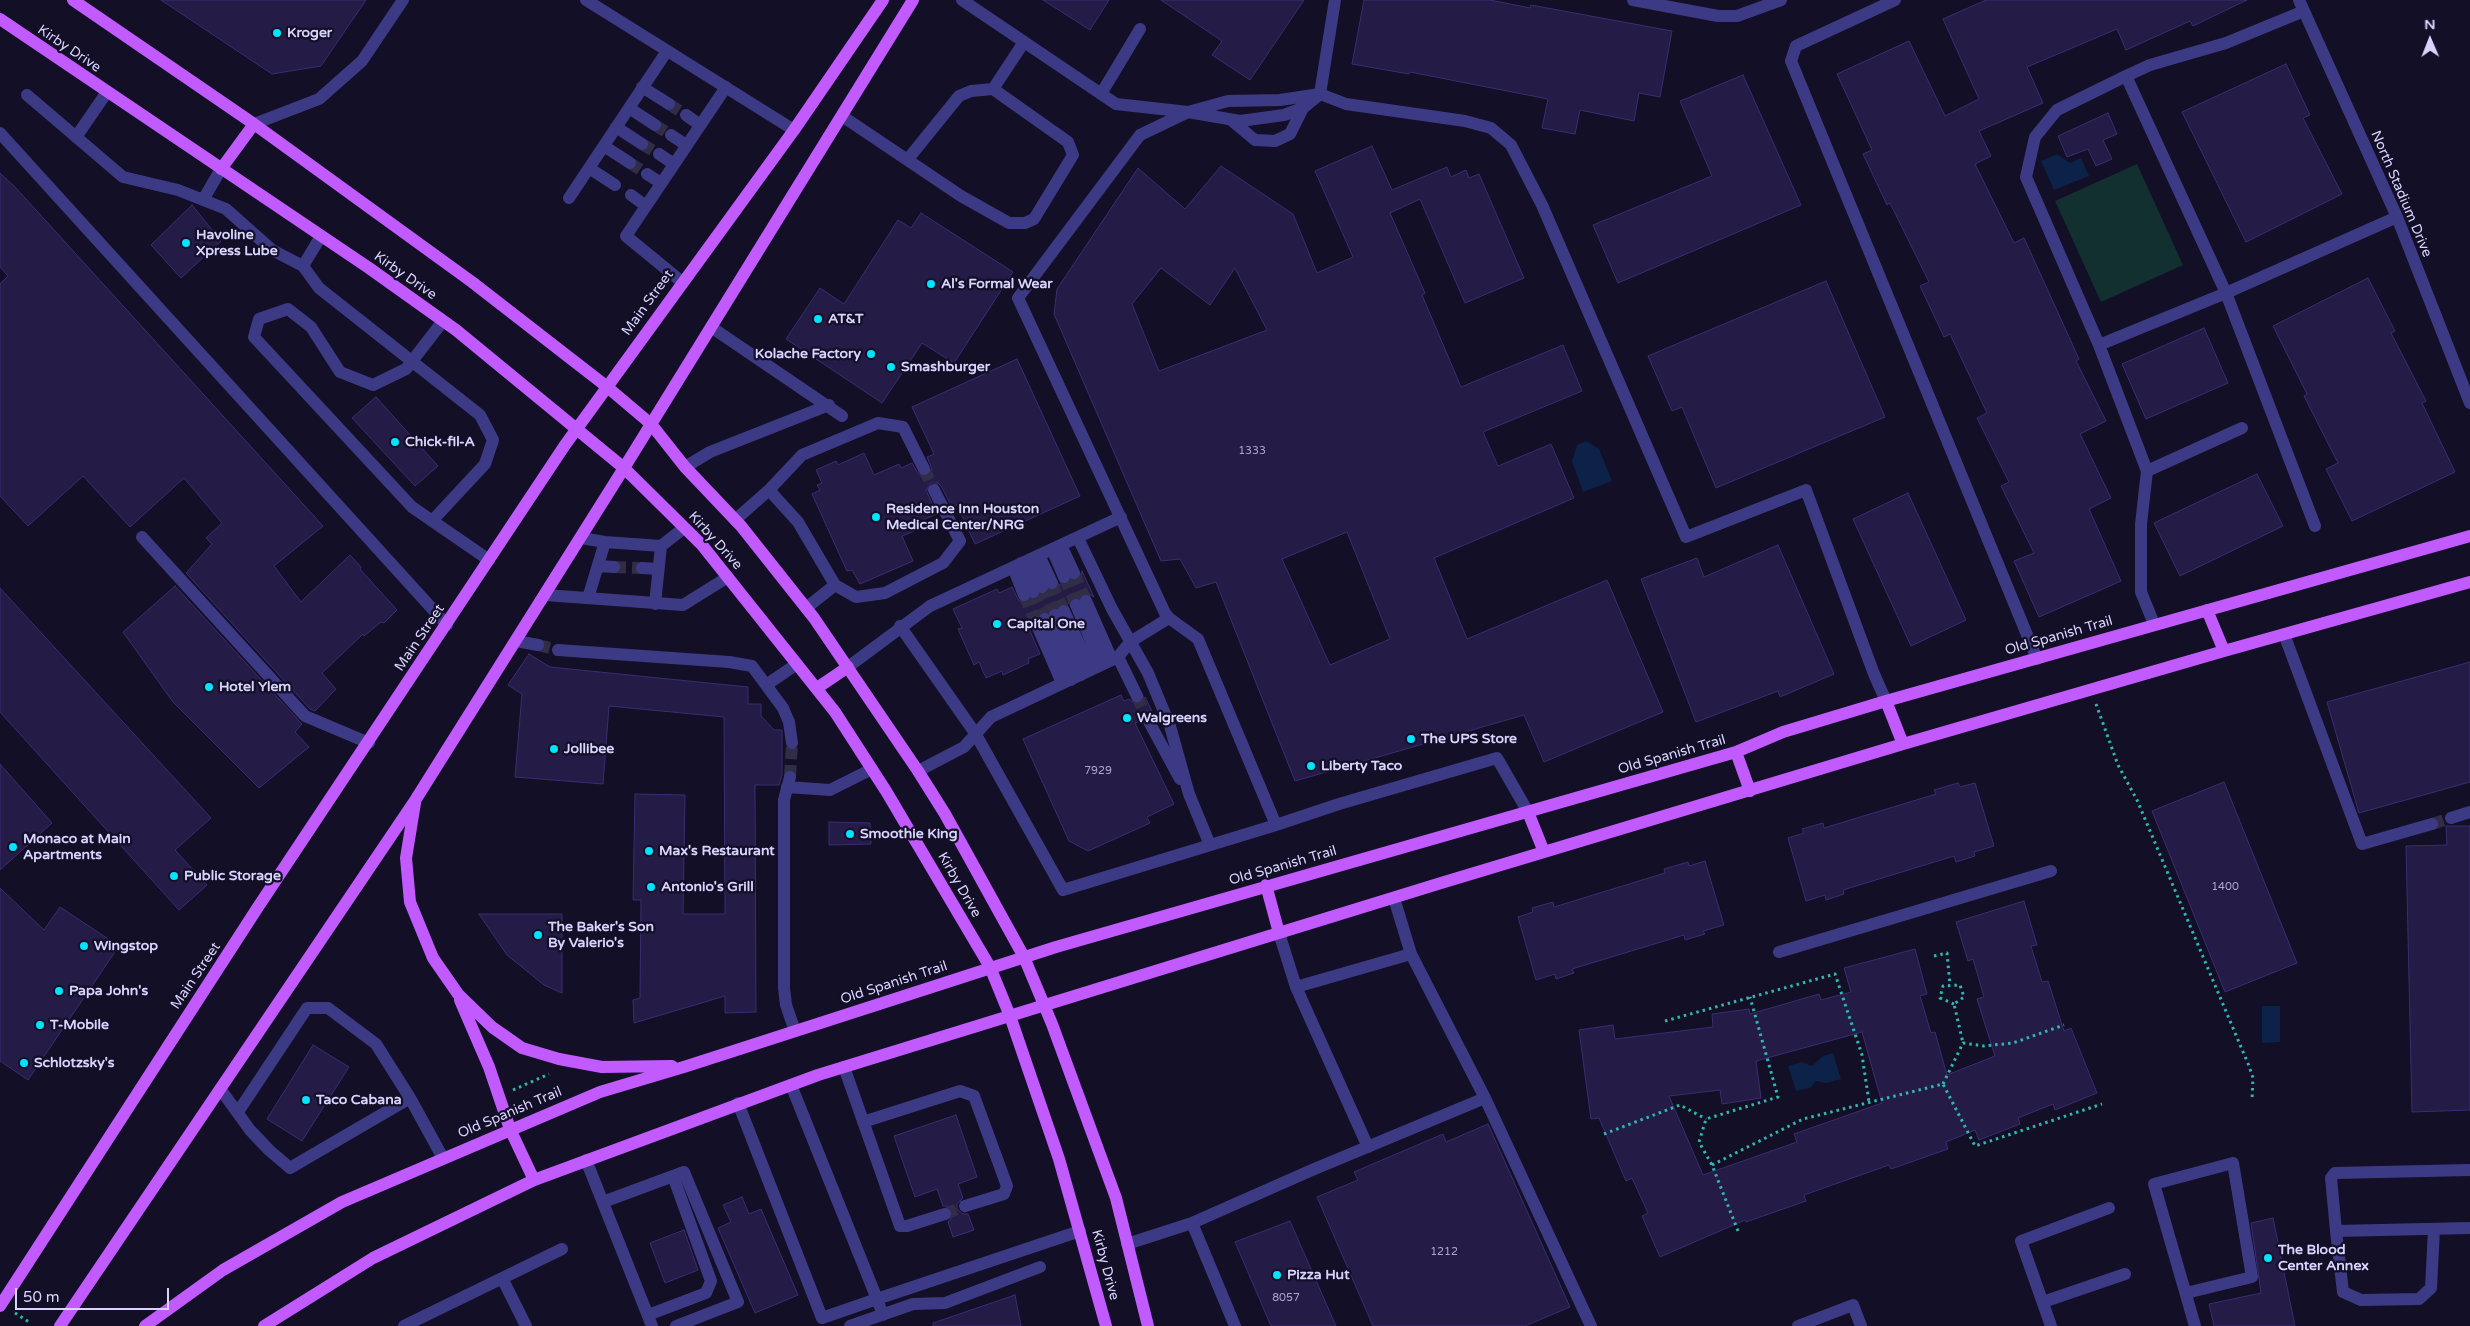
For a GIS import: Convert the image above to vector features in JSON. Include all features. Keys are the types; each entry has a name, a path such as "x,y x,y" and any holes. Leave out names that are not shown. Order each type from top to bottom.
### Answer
{"main road":[{"name":"Kirby Drive","path":"73,0 254,124 472,282 606,386 651,424 684,467 735,520 806,608 918,771 945,814 1024,957 1116,1198 1148,1326"},
{"name":"Main Street","path":"0,1306 106,1140 576,428 794,130 883,0"},
{"path":"60,1326 416,799 581,538 913,0"},
{"name":"Kirby Drive","path":"0,19 443,320 624,468 684,528 728,577 835,712 872,769 990,967 1010,1016 1059,1158 1106,1326"},
{"path":"221,169 254,124"},
{"name":"Old Spanish Trail","path":"144,1326 223,1270 342,1202 510,1128 600,1092 687,1066 990,967 1736,752 1783,732 1886,702 2154,624 2470,536"},
{"path":"264,1326 373,1258 534,1180 738,1103 844,1067 1903,744 2224,650 2470,582"},
{"path":"2207,610 2224,650"},
{"path":"817,688 848,667"},
{"path":"1886,702 1903,744"},
{"path":"1736,752 1750,791"},
{"path":"416,799 406,858 410,902 433,958 458,994 489,1067 510,1128 534,1180"},
{"path":"1528,812 1544,852"},
{"path":"1266,886 1280,933"},
{"path":"458,994 492,1026 522,1048 558,1059 602,1067 687,1066"}],"street":[{"path":"254,124 319,99 362,61 403,0"},
{"path":"586,0 794,130"},
{"path":"962,0 1116,104 1188,112 1240,121 1284,115 1304,108"},
{"path":"1634,0 1718,16 1737,16 1781,0"},
{"path":"1895,0 1796,46 1791,61 2037,659"},
{"path":"1231,120 1255,140 1275,141 1290,134 1304,108 1320,94 1335,2"},
{"path":"2154,624 2141,592 2141,524 2147,472 2099,345 2026,177 2035,136 2057,110 2126,76 2150,65 2226,43 2275,23 2302,6"},
{"name":"North Stadium Drive","path":"2302,6 2396,217 2470,403"},
{"path":"1101,94 1140,29"},
{"path":"993,89 1024,42"},
{"path":"569,198 667,51"},
{"path":"2126,76 2226,293 2315,526"},
{"path":"642,87 669,104"},
{"path":"682,282 626,236 726,87"},
{"path":"842,116 961,196 1009,223 1025,223 1034,219 1070,163 1073,155 1068,142 993,89 971,91 959,96 908,159"},
{"path":"76,137 107,92"},
{"path":"1276,825 1198,640 1169,618 1018,298 1140,135 1188,112 1228,101 1280,100 1320,94 1346,104 1490,128 1511,145 1542,205 1686,537 1806,490 1886,702"},
{"path":"27,95 123,177 178,190 226,209 272,250 303,266 319,288 414,361 480,415 493,440 485,464 432,521"},
{"path":"628,108 655,125"},
{"path":"686,115 700,125"},
{"path":"616,126 642,144"},
{"path":"0,133 447,625"},
{"path":"671,135 686,145"},
{"path":"604,146 630,163"},
{"path":"658,154 674,164"},
{"path":"589,168 615,185"},
{"path":"203,200 221,169"},
{"path":"647,174 661,183"},
{"path":"631,196 646,206"},
{"path":"2099,345 2226,293 2396,217"},
{"path":"303,266 320,236"},
{"path":"443,320 414,361 406,369 374,386 340,372 311,327 288,309 259,319 254,338 412,506 489,560"},
{"path":"711,327 842,416"},
{"path":"684,467 710,452 829,406"},
{"path":"735,520 770,490 802,455 878,423 908,425 924,469"},
{"path":"2147,472 2242,428"},
{"path":"770,490 798,522 835,586 856,597 885,593 944,563 964,539 934,490"},
{"path":"848,667 900,626 930,606 1121,517"},
{"path":"581,538 605,542 661,546 684,528"},
{"path":"142,537 305,716 369,743"},
{"path":"1078,538 1112,609 1148,673 1170,726 1189,794"},
{"path":"588,598 605,542"},
{"path":"655,604 661,546"},
{"path":"1048,584 1056,547"},
{"path":"1026,561 1048,584"},
{"path":"1026,561 1048,584"},
{"path":"598,566 614,567"},
{"path":"642,568 658,569"},
{"path":"545,595 683,606 728,577"},
{"path":"806,608 835,586"},
{"path":"1060,612 1091,670"},
{"path":"1060,612 1091,670"},
{"path":"1060,612 1091,670 1137,696"},
{"path":"918,771 964,746 991,717 1091,670 1130,642 1169,618"},
{"path":"900,626 975,733 1063,890 1339,804 1497,758 1528,812"},
{"path":"2284,634 2362,844 2432,824"},
{"path":"516,641 538,645"},
{"path":"558,650 729,662 752,666 786,715 792,743"},
{"path":"766,685 797,664"},
{"path":"1146,718 1189,794 1210,844"},
{"path":"795,1031 786,1005 784,988 784,800 789,782 830,790 872,769"},
{"path":"2451,818 2470,812"},
{"path":"1779,952 2051,871"},
{"path":"1394,898 1411,954 1485,1098 1591,1326"},
{"path":"1280,933 1296,987 1368,1147"},
{"path":"1296,987 1411,954"},
{"path":"238,1112 307,1008 328,1008 376,1044 410,1098 443,1158"},
{"path":"844,1067 900,1226 907,1226 945,1214"},
{"path":"791,1085 883,1315"},
{"path":"220,1090 262,1143 290,1168 410,1098"},
{"path":"863,1122 960,1091 974,1096 1007,1186 1004,1194 965,1206"},
{"path":"1127,1244 1192,1223 1485,1098"},
{"path":"738,1103 822,1318 1080,1231"},
{"path":"586,1160 650,1321 706,1292 711,1281 673,1176"},
{"path":"2186,1293 2252,1277 2233,1163 2154,1184 2194,1326"},
{"path":"2434,1229 2431,1288 2419,1299 2361,1300 2343,1292 2331,1178 2335,1173 2470,1170"},
{"path":"603,1202 684,1172 738,1302 676,1326"},
{"path":"2051,1326 2021,1241 2109,1208"},
{"path":"1192,1223 1235,1326"},
{"path":"2336,1231 2470,1228"},
{"path":"404,1326 562,1249"},
{"path":"850,1326 913,1304 945,1303 1040,1267"},
{"path":"2043,1302 2125,1274"},
{"path":"502,1278 526,1326"},
{"path":"1798,1326 1853,1305 1861,1326"}],"path":[{"path":"2091,689 2118,765 2137,800 2249,1066 2253,1078 2252,1100"},
{"path":"1934,956 1947,953 1950,985"},
{"path":"1665,1021 1835,974 1862,1056 1869,1102"},
{"path":"1960,985 1964,997 1954,1004 1940,998 1943,986 1960,985"},
{"path":"1604,1134 1680,1105 1706,1119 1778,1097 1750,997"},
{"path":"1712,1165 1803,1119 1943,1084 1963,1044 1954,1004"},
{"path":"1963,1044 1984,1046 2013,1043 2064,1025"},
{"path":"510,1091 556,1070"},
{"path":"1943,1084 1974,1146 2102,1104"},
{"path":"1706,1119 1699,1142 1712,1165 1738,1231"},
{"path":"15,1313 29,1322"}],"green space":[{"path":"2137,164 2183,265 2101,302 2055,201"}],"water":[{"path":"2057,154 2070,163 2081,158 2089,176 2054,190 2041,161"},
{"path":"1586,441 1599,449 1612,481 1583,492 1572,461 1577,445"},
{"path":"2262,1006 2280,1006 2280,1042 2262,1043"},
{"path":"1833,1053 1841,1079 1826,1083 1816,1081 1810,1088 1796,1091 1788,1066 1801,1062 1812,1066 1823,1056"}],"building":[{"name":"Kroger","path":"161,0 366,0 321,66 272,74"},
{"path":"1043,0 1109,0 1090,30"},
{"path":"1161,0 1304,0 1250,80 1212,55 1222,41"},
{"path":"1364,0 1490,0 1530,8 1531,5 1672,31 1660,97 1639,93 1634,121 1580,110 1575,134 1542,128 1548,99 1410,72 1409,74 1352,64"},
{"path":"1986,0 2247,0 2193,26 2190,21 2126,50 2117,29 2027,67 2043,103 1979,131 1991,156 1975,164 2014,243 2024,238 2079,359 2076,361 2106,421 2080,434 2111,498 2089,509 2121,581 2039,617 2014,561 2034,553 2001,486 2009,482 1977,418 1987,413 1950,334 1944,337 1920,286 1929,282 1890,203 1887,205 1863,154 1872,150 1837,74 1909,41 1945,116 1979,99 1943,19"},
{"path":"2286,64 2310,115 2303,118 2342,194 2246,242 2182,112"},
{"path":"1743,75 1801,205 1618,283 1593,225 1712,176 1680,101"},
{"path":"2108,113 2117,134 2103,140 2112,159 2096,166 2088,149 2067,157 2058,136"},
{"path":"1372,146 1392,190 1447,167 1451,177 1466,170 1469,178 1479,174 1524,278 1465,303 1420,199 1390,213 1425,293 1422,295 1461,387 1563,345 1582,391 1483,432 1498,466 1551,444 1574,498 1434,558 1467,639 1607,580 1663,712 1544,762 1524,715 1295,781 1216,582 1196,588 1180,559 1161,561 1054,314 1057,289 1138,168 1185,209 1221,166 1293,214 1317,273 1353,257 1315,171","holes":["1161,268 1210,305 1235,268 1267,330 1159,371 1132,304","1347,532 1390,639 1330,665 1282,559"]},
{"path":"0,173 16,188 323,526 274,566 301,602 350,555 397,610 384,623 381,622 364,636 363,634 322,673 336,689 315,711 310,709 186,573 212,544 206,538 222,523 184,478 130,527 83,476 28,526 0,496 0,284 8,276 0,267"},
{"name":"Havoline Xpress Lube","path":"192,205 221,241 181,278 151,245"},
{"name":"Al's Formal Wear","path":"921,213 1013,272 954,363 922,343 882,403 786,339 820,288 844,304 898,220 911,228"},
{"path":"2368,278 2395,331 2391,333 2426,401 2422,403 2455,472 2352,521 2326,469 2338,463 2304,396 2307,394 2273,326"},
{"path":"1826,281 1885,417 1716,488 1682,407 1672,411 1648,356"},
{"path":"2204,328 2228,383 2146,419 2122,364"},
{"path":"1017,359 1080,496 975,544 957,505 952,507 941,486 938,483 931,483 926,490 937,514 925,519 927,526 902,536 913,561 860,584 852,570 847,571 812,494 820,490 817,485 822,483 816,470 836,461 838,465 864,453 874,475 899,464 901,468 912,463 919,475 928,476 932,469 927,457 934,454 912,407"},
{"name":"Chick-fil-A","path":"376,397 438,466 415,486 352,418"},
{"path":"2257,474 2283,526 2180,576 2154,523"},
{"path":"1908,493 1966,620 1911,646 1853,519"},
{"path":"1778,545 1834,674 1780,697 1778,691 1696,722 1641,579 1697,558 1704,577"},
{"name":"Capital One","path":"1082,571 1094,597 1083,593 1079,598 1072,598 1068,604 1061,603 1048,612 1032,616 1029,619 1028,626 1040,654 1028,659 1029,663 1003,675 1002,671 986,678 979,662 974,665 958,629 962,628 953,609 997,589 999,593 1012,587 1019,601 1026,603 1037,599 1049,590 1056,590 1060,584 1067,585 1071,580 1078,580 1081,577"},
{"name":"Hotel Ylem","path":"175,586 302,724 295,732 309,747 259,788 173,702 123,632"},
{"path":"0,588 211,818 175,850 207,885 179,910 0,712"},
{"path":"529,654 550,667 748,687 748,704 761,704 761,716 774,730 782,730 782,775 779,785 755,785 756,1012 725,1013 725,996 634,1023 633,1000 640,998 641,900 633,900 635,794 685,795 683,914 725,914 724,717 609,706 603,784 515,777 522,694 508,685"},
{"path":"2470,662 2470,782 2359,813 2327,702"},
{"name":"Walgreens","path":"1121,695 1124,701 1129,699 1136,704 1141,703 1145,697 1152,711 1143,711 1140,714 1140,721 1135,723 1174,804 1147,817 1150,823 1088,851 1069,841 1023,739"},
{"name":"Monaco at Main Apartments","path":"0,764 52,823 0,870"},
{"path":"2224,782 2297,963 2225,992 2152,811"},
{"path":"1958,783 1960,787 1975,783 1994,846 1974,852 1975,856 1956,862 1954,856 1843,890 1844,894 1826,900 1825,895 1806,901 1788,838 1804,833 1802,829 1823,823 1824,828 1936,794 1934,790"},
{"name":"Smoothie King","path":"829,822 870,823 871,844 829,845"},
{"path":"2446,826 2470,826 2470,1110 2412,1112 2406,846 2447,845"},
{"path":"1705,861 1724,925 1703,931 1705,934 1685,940 1684,935 1572,969 1574,973 1556,979 1555,974 1536,980 1518,917 1533,912 1532,908 1553,902 1554,907 1665,873 1664,869 1688,862 1689,866"},
{"path":"0,888 44,930 60,907 119,946 28,1080 0,1061"},
{"path":"2024,901 2037,945 2031,946 2042,982 2048,981 2064,1031 2071,1028 2097,1093 2055,1110 2053,1104 2018,1118 2020,1124 1979,1140 1975,1130 1946,1142 1948,1149 1891,1169 1889,1165 1804,1195 1806,1201 1746,1222 1745,1220 1660,1257 1642,1216 1648,1213 1632,1178 1626,1181 1599,1118 1591,1119 1579,1030 1613,1025 1615,1039 1713,1027 1712,1014 1749,1009 1750,1014 1819,994 1821,1000 1851,992 1844,968 1915,949 1927,994 1920,996 1931,1033 1935,1032 1947,1075 1995,1056 1977,999 1984,997 1973,959 1968,961 1956,922","holes":["1862,1032 1882,1103 1794,1134 1797,1142 1703,1175 1669,1096 1720,1090 1722,1104 1761,1098 1756,1061"]},
{"path":"479,914 562,914 562,993 544,985 507,955"},
{"path":"313,1045 349,1067 302,1141 267,1119"},
{"path":"956,1115 977,1177 958,1184 963,1198 957,1204 957,1209 963,1214 968,1214 974,1230 953,1237 948,1222 953,1216 953,1211 947,1206 943,1206 937,1189 915,1197 894,1136"},
{"path":"1488,1124 1570,1307 1525,1326 1373,1326 1317,1197 1358,1180 1354,1172 1443,1134 1446,1142"},
{"path":"742,1197 749,1214 761,1209 798,1295 755,1313 718,1228 731,1222 723,1205"},
{"name":"The Blood Center Annex","path":"2273,1218 2295,1326 2214,1326 2209,1304 2261,1293 2251,1223"},
{"path":"1290,1221 1336,1326 1271,1326 1235,1242"},
{"path":"684,1230 698,1270 665,1283 650,1243"},
{"path":"1015,1295 1021,1326 933,1326 933,1323"}],"tunnel":[{"path":"669,104 686,115"},
{"path":"655,125 671,135"},
{"path":"642,144 659,154"},
{"path":"630,163 647,174"},
{"path":"924,469 934,490"},
{"path":"614,567 642,568"},
{"path":"1074,573 1086,601"},
{"path":"1064,577 1076,605"},
{"path":"1052,583 1064,611"},
{"path":"1042,587 1055,615"},
{"path":"1033,592 1045,619"},
{"path":"1024,595 1036,623"},
{"path":"538,645 558,650"},
{"path":"1137,696 1147,718"},
{"path":"790,777 792,743"},
{"path":"2432,824 2451,818"},
{"path":"945,1214 965,1206"}],"place":[{"name":"Kroger","path":"277,33"},
{"name":"Havoline Xpress Lube","path":"186,243"},
{"name":"Al's Formal Wear","path":"931,284"},
{"name":"AT&T","path":"818,319"},
{"name":"Kolache Factory","path":"871,354"},
{"name":"Smashburger","path":"891,367"},
{"name":"Chick-fil-A","path":"395,442"},
{"name":"Residence Inn Houston Medical Center/NRG","path":"876,517"},
{"name":"Capital One","path":"997,624"},
{"name":"Hotel Ylem","path":"209,687"},
{"name":"Walgreens","path":"1127,718"},
{"name":"The UPS Store","path":"1411,739"},
{"name":"Jollibee","path":"554,749"},
{"name":"Liberty Taco","path":"1311,766"},
{"name":"Smoothie King","path":"850,834"},
{"name":"Monaco at Main Apartments","path":"13,847"},
{"name":"Max's Restaurant","path":"649,851"},
{"name":"Public Storage","path":"174,876"},
{"name":"Antonio's Grill","path":"651,887"},
{"name":"The Baker's Son By Valerio's","path":"538,935"},
{"name":"Wingstop","path":"84,946"},
{"name":"Papa John's","path":"59,991"},
{"name":"T-Mobile","path":"40,1025"},
{"name":"Schlotzsky's","path":"24,1063"},
{"name":"Taco Cabana","path":"306,1100"},
{"name":"The Blood Center Annex","path":"2268,1258"},
{"name":"Pizza Hut","path":"1277,1275"}]}
